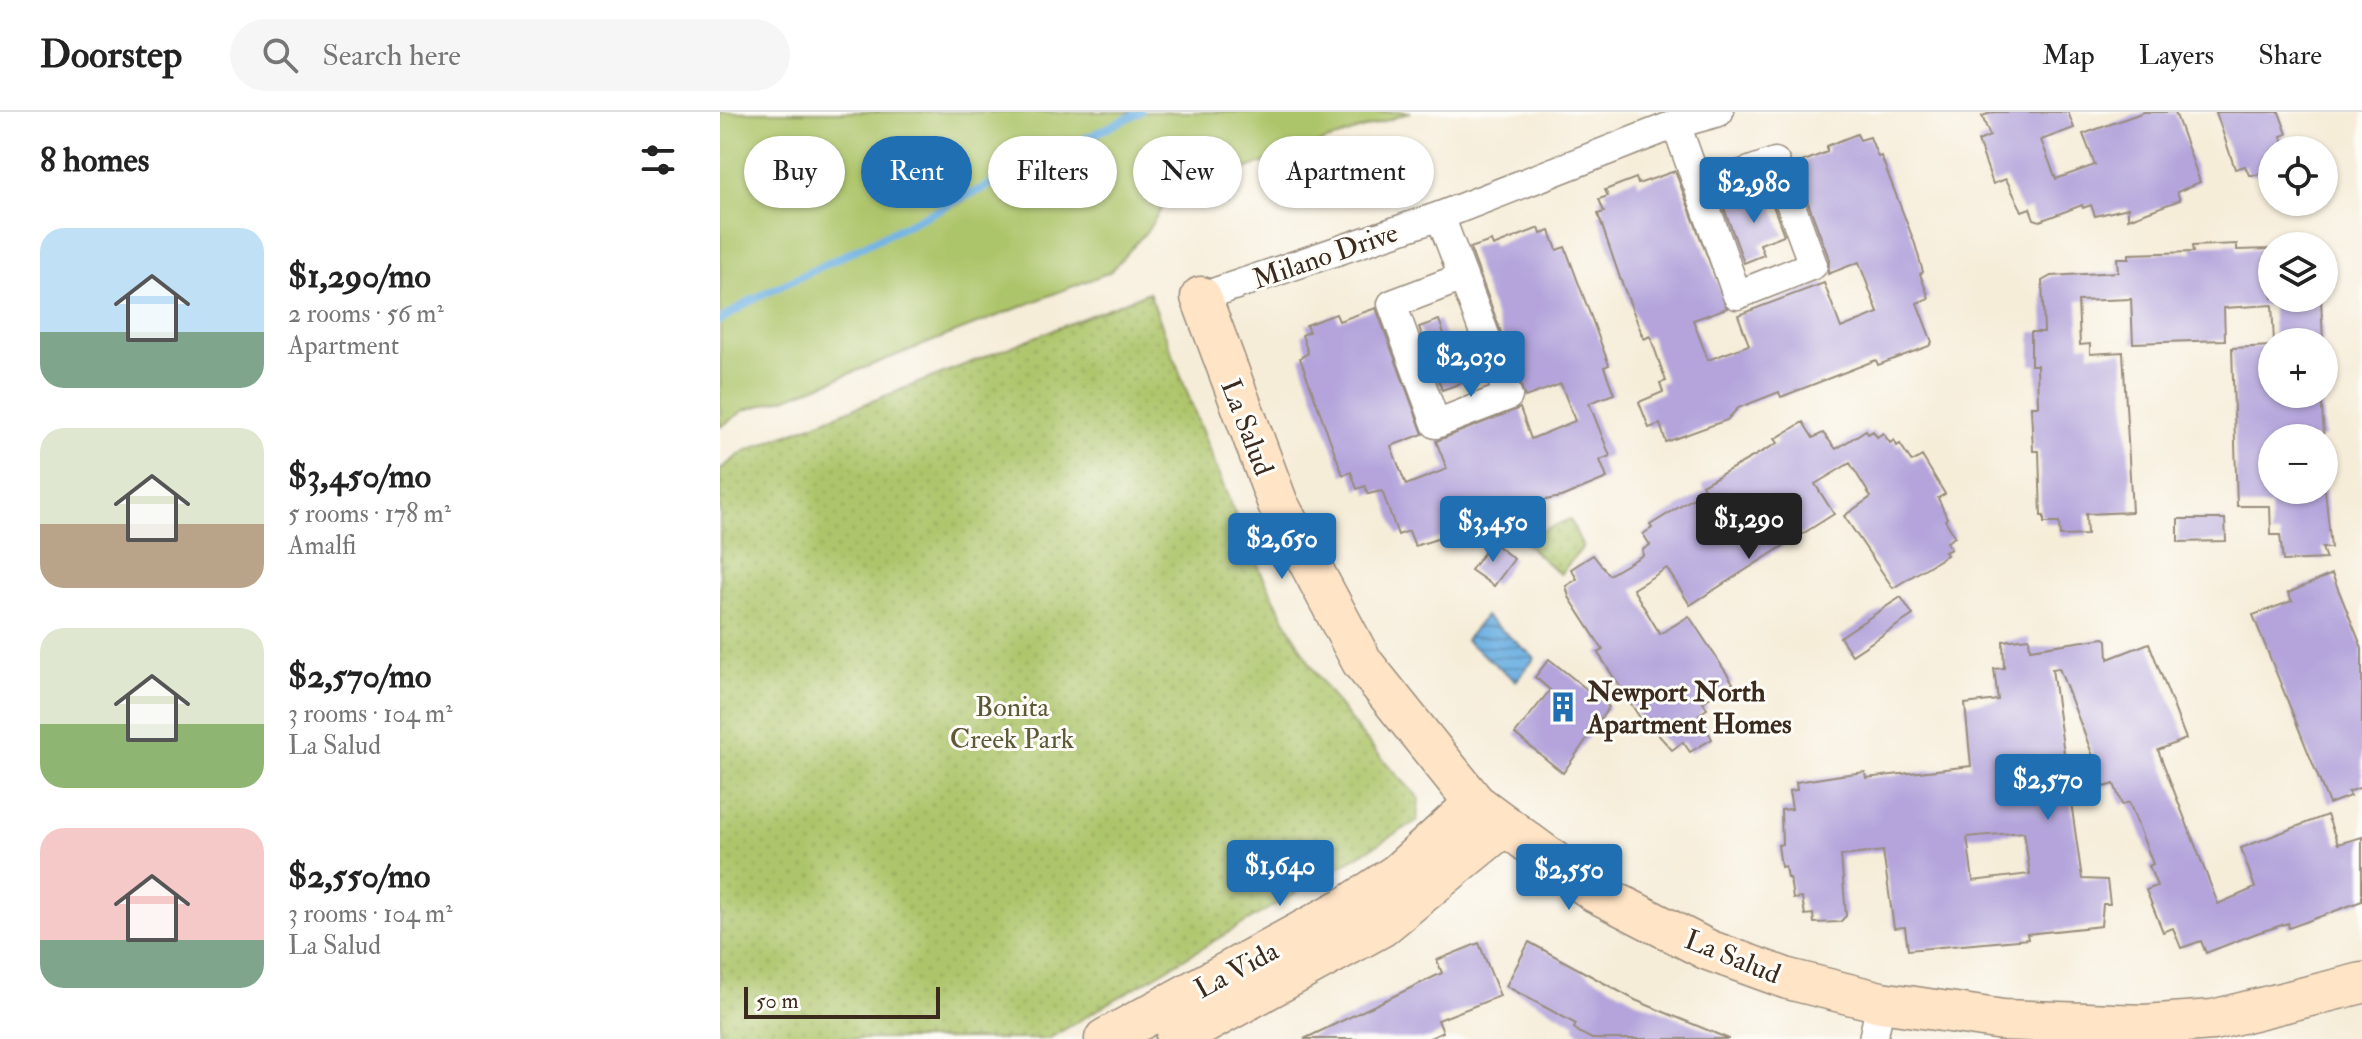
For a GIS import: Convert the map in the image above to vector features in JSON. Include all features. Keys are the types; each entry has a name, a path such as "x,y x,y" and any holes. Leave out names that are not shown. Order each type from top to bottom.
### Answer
{"street":[{"name":"Milano Drive","path":"1201,297 1440,216 1676,124 1719,112"},
{"path":"1676,124 1699,189 1737,295 1813,265 1775,162 1699,189"},
{"path":"1440,216 1508,396 1436,424 1392,304 1463,277"},
{"name":"La Salud","path":"1201,297 1278,504 1362,662 1489,814 1595,892 1708,950 1788,979 1877,1020 2144,1025 2213,1020 2362,983"},
{"name":"La Vida","path":"1105,1039 1350,905 1489,814"},
{"name":"La Vida","path":"1176,1039 1381,927 1489,814"}],"green space":[{"path":"720,112 1411,112 1341,136 1258,136 1258,164 1242,170 1242,136 1133,136 1133,208 1162,208 1146,232 1110,272 787,398 745,410 720,427"},
{"name":"Bonita Creek Park","path":"1149,292 1220,477 1281,612 1343,712 1419,798 1417,821 1048,1039 720,1039 720,470 743,452"},
{"path":"1570,519 1583,547 1560,574 1521,540"}],"water":[{"path":"1485,616 1535,658 1516,681 1465,640"}],"building":[{"path":"1994,112 2068,112 2074,128 2041,140 2056,179 2095,165 2083,134 2144,112 2175,112 2200,182 2177,192 2180,200 2128,219 2128,208 2095,216 2091,205 2083,208 2082,205 2040,221 2034,219 2030,208 2022,211 2006,179 1993,184 1978,141 1990,136 1982,116"},
{"path":"2216,112 2279,112 2287,134 2258,136 2258,174 2249,175 2245,166 2235,169"},
{"path":"1857,134 1860,140 1870,137 1878,157 1881,156 1915,244 1923,272 1920,274 1929,298 1917,303 1932,342 1929,346 1878,365 1876,360 1781,397 1779,392 1738,408 1727,420 1666,442 1660,424 1649,428 1639,402 1663,392 1660,383 1666,381 1650,336 1644,339 1620,278 1598,214 1604,212 1599,199 1608,196 1605,190 1636,178 1638,184 1675,171 1727,308 1693,320 1708,360 1749,345 1738,315 1824,283 1841,328 1878,313 1859,262 1828,274 1829,259 1794,165 1827,152 1827,146"},
{"path":"1768,192 1784,235 1760,244 1764,255 1744,263 1724,208"},
{"path":"1539,228 1541,234 1550,231 1557,250 1565,247 1609,365 1604,367 1614,394 1589,403 1610,456 1600,460 1607,478 1561,497 1535,502 1529,499 1485,516 1487,523 1415,546 1409,531 1398,535 1382,491 1368,494 1365,486 1357,489 1351,472 1343,475 1300,358 1308,353 1302,335 1309,332 1306,325 1336,314 1339,321 1376,308 1423,434 1391,446 1406,485 1447,469 1436,441 1520,408 1531,439 1575,421 1561,384 1525,397 1470,248 1491,241 1493,246"},
{"path":"2237,244 2237,250 2258,249 2258,306 2224,308 2225,340 2133,343 2131,299 2078,301 2080,345 2090,344 2090,354 2123,352 2132,512 2086,514 2087,535 2060,536 2059,523 2044,523 2044,516 2041,516 2039,451 2033,451 2031,406 2038,406 2037,365 2031,365 2031,332 2044,332 2042,281 2051,276 2118,272 2117,258 2129,258 2129,254 2193,252 2192,246"},
{"path":"2272,312 2322,312 2322,328 2273,328"},
{"path":"1439,320 1462,383 1442,390 1419,327"},
{"path":"2258,347 2258,408 2322,408 2323,424 2258,424 2258,504 2326,504 2331,548 2322,548 2326,559 2283,561 2280,535 2271,535 2270,506 2237,506 2232,348"},
{"path":"1803,422 1813,438 1823,433 1836,449 1866,430 1868,434 1873,431 1877,437 1883,433 1890,443 1894,440 1897,446 1900,444 1912,462 1922,456 1945,494 1938,498 1955,537 1947,542 1951,549 1945,552 1947,555 1893,588 1844,516 1871,497 1850,463 1815,484 1834,514 1690,605 1667,568 1633,589 1660,634 1689,616 1733,683 1703,702 1707,709 1699,714 1712,739 1690,752 1683,742 1672,750 1654,730 1650,733 1598,653 1603,650 1569,597 1566,586 1577,579 1571,569 1593,555 1609,575 1643,555 1642,550 1650,545 1643,534 1652,528 1650,525 1705,491 1702,485 1778,443 1775,439"},
{"path":"2178,519 2225,519 2226,541 2178,542"},
{"path":"1492,542 1514,559 1494,586 1471,570"},
{"path":"2332,574 2362,648 2362,787 2348,792 2350,796 2329,804 2253,615 2292,601 2288,593"},
{"path":"1901,597 1913,615 1852,655 1840,637"},
{"path":"2029,638 2030,649 2104,638 2107,640 2108,659 2149,643 2186,739 2158,750 2218,904 2255,888 2241,848 2327,815 2338,844 2362,837 2362,901 2289,928 2288,923 2257,933 2206,953 2201,941 2181,948 2173,928 2163,932 2146,890 2157,886 2149,866 2153,864 2129,802 2122,805 2114,784 2105,787 2059,668 2052,669 2082,879 2107,880 2110,904 2103,904 2101,926 2027,934 2028,939 1908,950 1905,927 1894,928 1883,851 1841,856 1846,916 1840,922 1814,923 1813,914 1805,915 1802,898 1793,899 1790,878 1787,878 1785,866 1781,867 1778,845 1782,844 1781,810 1792,809 1789,791 1797,790 1796,782 1841,775 1865,772 1866,778 1971,766 1965,704 1998,700 1994,669 2004,668 2003,641","holes":["2024,832 2030,874 1973,881 1967,837"]},
{"name":"Newport North Apartment Homes","path":"1549,659 1609,707 1563,773 1515,734 1550,690 1535,677"},
{"path":"1529,942 1635,1000 1729,1039 1592,1039 1574,1028 1576,1024 1506,986"},
{"path":"1479,943 1500,996 1438,1020 1443,1032 1428,1039 1304,1039 1442,973 1437,960"}],"waterway":[{"path":"720,320 752,300 1140,112"}],"place":[{"name":"Newport North Apartment Homes","path":"1563,707"}]}
